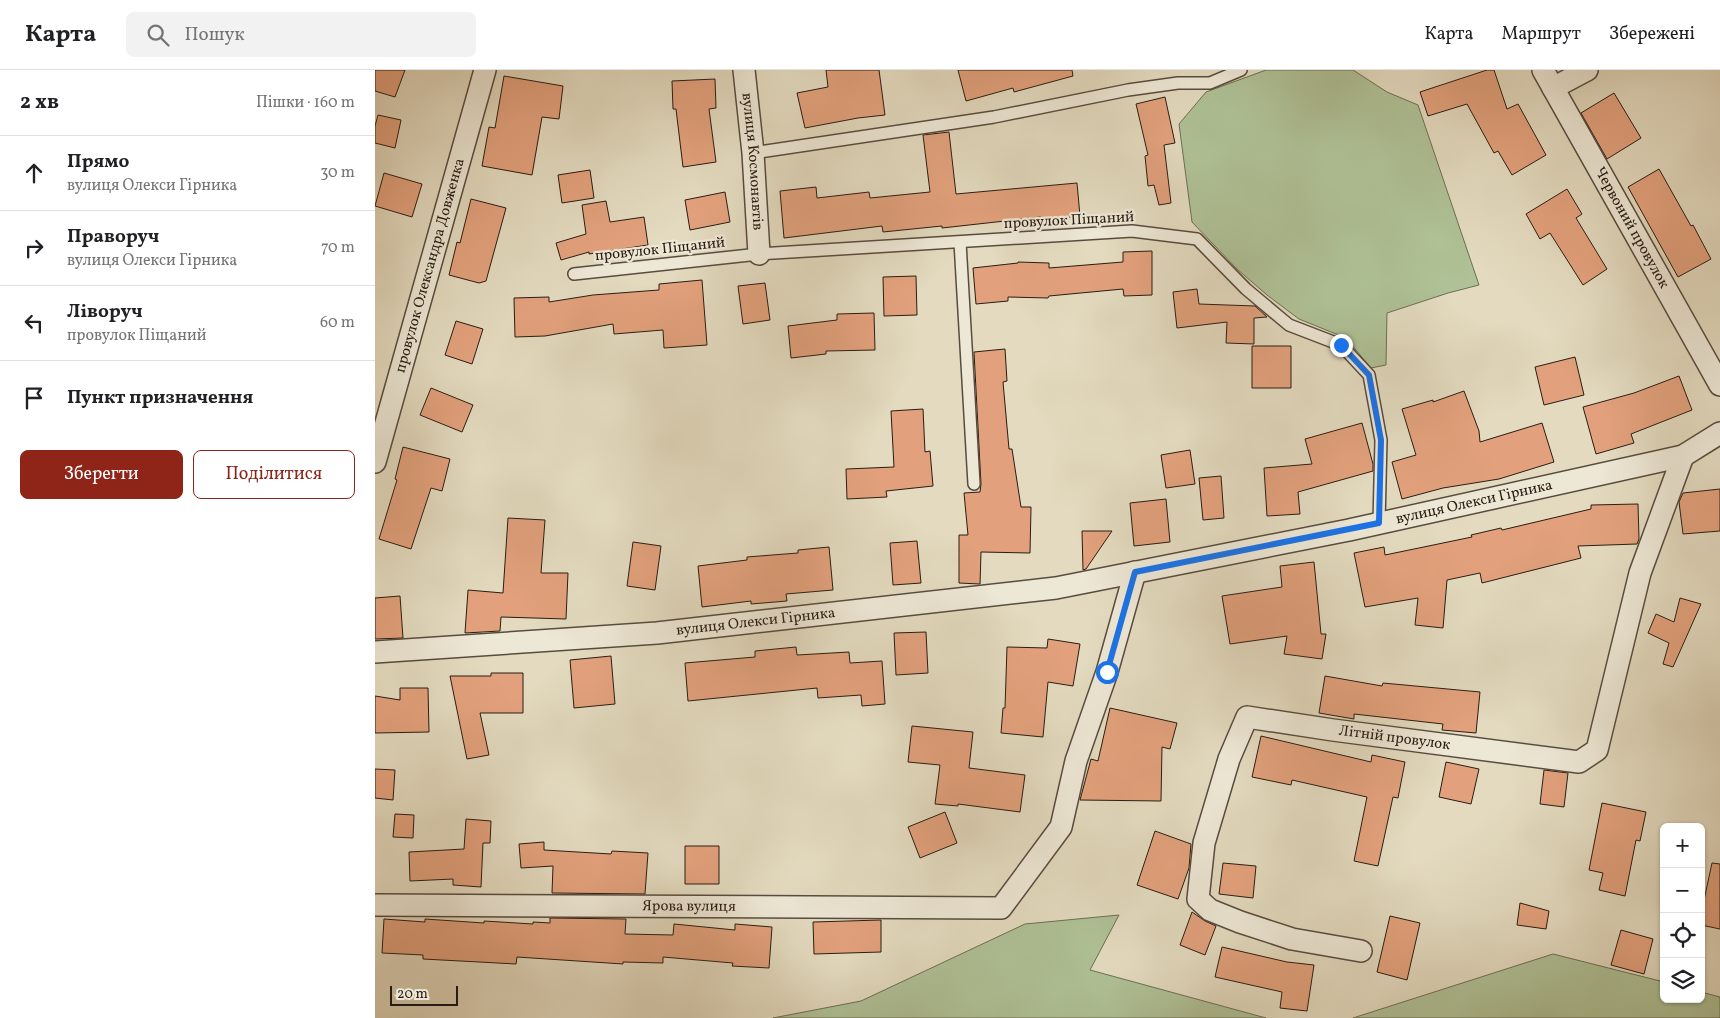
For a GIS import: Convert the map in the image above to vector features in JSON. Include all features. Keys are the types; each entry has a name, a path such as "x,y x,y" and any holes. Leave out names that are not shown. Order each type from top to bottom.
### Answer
{"street":[{"name":"провулок Олександра Довженка","path":"375,462 379,435 485,70"},
{"name":"вулиця Космонавтів","path":"744,70 753,154 759,254"},
{"path":"1549,79 1587,70"},
{"name":"Червоний провулок","path":"1549,79 1720,385"},
{"name":"вулиця Олекси Гірника","path":"375,652 657,633 1056,588 1379,523 1683,456 1720,433"},
{"name":"Літній провулок","path":"1361,951 1293,939 1210,910 1198,899 1204,843 1229,759 1247,717 1579,762 1597,750 1640,573 1683,456"},
{"name":"Ярова вулиця","path":"375,905 1001,908 1061,828 1076,761 1107,672 1135,572"}],"lane":[{"path":"753,154 994,117 1128,90 1178,83 1209,83 1241,70"},
{"name":"провулок Піщаний","path":"574,274 759,254 1131,231 1197,239 1246,289 1289,325 1341,345 1369,375 1381,440 1379,523"},
{"path":"960,242 974,484"}],"green space":[{"path":"1266,70 1353,70 1387,92 1418,105 1479,285 1387,313 1386,365 1371,368 1346,338 1299,319 1237,269 1192,222 1179,124 1206,92"},
{"path":"1119,915 1090,970 1266,1018 773,1018 861,1001 1025,924"},
{"path":"1553,954 1660,981 1660,1003 1705,1003 1705,993 1720,997 1720,1018 1353,1018"}],"building":[{"path":"375,70 405,70 395,97 375,91"},
{"path":"826,70 879,70 885,115 805,128 797,93 828,87"},
{"path":"958,70 1072,70 1073,76 1014,92 1013,88 966,101"},
{"path":"1487,70 1494,70 1507,109 1518,104 1546,155 1512,175 1498,151 1494,153 1467,104 1428,116 1420,92"},
{"path":"504,76 563,86 559,119 542,117 532,175 482,166 489,127 495,128"},
{"path":"715,79 716,108 709,109 716,162 683,167 676,109 673,109 672,81"},
{"path":"1614,93 1641,138 1607,159 1581,113"},
{"path":"1165,97 1175,143 1164,145 1171,203 1159,205 1154,185 1148,186 1145,156 1148,155 1136,104"},
{"path":"378,115 401,120 395,148 375,143 375,126"},
{"path":"949,132 956,194 1077,183 1080,216 1041,220 1041,217 942,228 942,226 883,232 882,226 784,238 780,191 816,187 817,198 869,192 870,198 930,192 923,135"},
{"path":"1659,169 1711,259 1678,277 1628,187"},
{"path":"590,170 594,198 562,203 558,175"},
{"path":"384,173 422,184 412,217 375,206"},
{"path":"1567,189 1582,214 1576,218 1607,269 1583,285 1550,233 1540,239 1526,214"},
{"path":"725,192 730,222 690,230 685,200"},
{"path":"471,199 506,208 486,281 479,283 449,275 457,242 460,243"},
{"path":"606,201 610,222 644,217 648,245 589,254 589,252 561,260 556,243 586,234 582,205"},
{"path":"1152,251 1152,295 1124,296 1123,289 1049,296 1048,298 1008,297 1008,301 976,304 973,268 1018,262 1049,263 1049,268 1123,262 1123,252"},
{"path":"916,276 917,315 884,316 883,277"},
{"path":"702,280 707,345 664,348 663,330 614,334 613,324 545,336 515,337 514,298 549,297 549,302 593,295 659,290 659,284"},
{"path":"765,283 770,320 743,324 738,286"},
{"path":"1197,289 1199,304 1255,306 1267,317 1254,318 1254,344 1226,343 1227,322 1177,328 1173,292"},
{"path":"874,313 875,350 826,351 826,354 791,358 788,326 837,320 837,314"},
{"path":"456,321 483,329 472,364 445,355"},
{"path":"1252,346 1291,346 1291,388 1252,388"},
{"path":"1005,349 1007,381 1003,382 1009,449 1012,449 1021,507 1031,507 1030,553 981,552 980,584 959,583 959,535 968,535 964,493 980,492 981,484 974,352"},
{"path":"1575,357 1584,395 1544,405 1535,367"},
{"path":"1679,376 1692,410 1631,434 1634,443 1596,454 1583,407 1634,393"},
{"path":"431,388 473,405 462,432 420,415"},
{"path":"1464,391 1479,431 1480,442 1542,423 1554,462 1499,479 1443,488 1402,499 1392,462 1416,455 1402,409 1433,400 1433,402"},
{"path":"923,409 925,452 930,451 933,486 886,491 887,497 847,499 846,469 894,467 891,411"},
{"path":"1362,423 1373,464 1373,471 1298,492 1300,514 1267,516 1264,468 1312,464 1305,439"},
{"path":"403,447 450,459 442,491 431,488 411,549 379,539 397,480 395,479"},
{"path":"1190,450 1195,484 1166,488 1161,455"},
{"path":"1221,476 1224,518 1203,520 1199,478"},
{"path":"1720,489 1720,531 1683,534 1679,502 1683,493"},
{"path":"1166,499 1170,542 1134,546 1130,503"},
{"path":"1638,504 1639,539 1637,544 1578,546 1581,558 1482,583 1480,573 1447,580 1443,628 1415,625 1418,598 1365,607 1354,553 1384,547 1385,555 1591,509 1591,505"},
{"path":"508,518 545,520 541,573 568,573 566,619 501,617 500,631 465,633 468,590 503,593"},
{"path":"1082,531 1112,531 1086,569 1083,570"},
{"path":"917,541 921,583 893,585 890,543"},
{"path":"633,542 661,546 655,590 627,586"},
{"path":"829,547 833,590 786,594 787,601 751,604 751,601 702,607 698,566 747,560 747,557 798,553 798,550"},
{"path":"1314,562 1321,634 1326,634 1322,659 1284,654 1287,636 1230,644 1222,596 1282,587 1280,566"},
{"path":"400,596 403,638 375,639 375,598"},
{"path":"1680,598 1701,604 1673,667 1663,664 1669,643 1648,633 1656,614 1674,622"},
{"path":"926,632 928,673 896,675 894,633"},
{"path":"1048,639 1080,644 1073,686 1048,682 1043,737 1001,733 1003,708 1005,708 1007,647 1047,648"},
{"path":"796,647 797,655 849,652 850,663 882,661 885,704 862,706 861,695 818,698 817,688 688,701 685,663 755,657 755,651"},
{"path":"611,656 615,704 574,708 570,660"},
{"path":"491,673 523,673 523,713 480,713 489,755 467,759 450,676 491,676"},
{"path":"1325,676 1382,686 1383,683 1480,692 1476,733 1442,730 1443,724 1354,714 1354,719 1319,713"},
{"path":"400,688 428,688 429,732 375,733 375,696 400,700"},
{"path":"1110,708 1177,723 1170,749 1162,747 1161,801 1080,800 1091,759 1098,761"},
{"path":"912,726 973,732 969,768 1025,775 1020,812 958,804 958,806 935,804 940,765 908,762"},
{"path":"1261,736 1371,762 1372,755 1405,762 1398,798 1393,797 1378,866 1354,861 1367,797 1292,780 1291,785 1252,777"},
{"path":"1446,762 1479,769 1471,804 1439,797"},
{"path":"375,769 395,770 393,800 375,798"},
{"path":"1544,770 1568,773 1564,807 1540,804"},
{"path":"1602,803 1646,812 1640,841 1636,840 1625,896 1599,890 1603,873 1589,870"},
{"path":"945,812 957,843 920,858 908,827"},
{"path":"395,814 414,815 413,838 393,837"},
{"path":"466,819 491,821 490,843 483,843 481,887 453,885 453,879 410,881 409,852 464,849"},
{"path":"1155,831 1191,844 1189,868 1178,899 1137,885"},
{"path":"544,842 544,850 611,854 612,851 648,853 645,894 552,893 553,866 521,868 519,844"},
{"path":"685,846 719,846 719,884 685,884"},
{"path":"1223,863 1256,866 1253,898 1219,894"},
{"path":"1712,863 1720,864 1720,929 1705,926 1705,895"},
{"path":"1520,903 1549,911 1546,929 1517,925"},
{"path":"1192,912 1216,926 1205,955 1180,945"},
{"path":"1390,916 1420,923 1407,980 1377,972"},
{"path":"550,918 626,919 625,934 673,935 674,924 735,930 735,924 772,927 769,968 732,966 733,963 663,957 663,963 623,962 623,964 517,957 516,964 423,959 423,955 382,953 384,919 425,922 425,919 533,924 533,922 550,923"},
{"path":"881,920 881,952 814,954 813,922"},
{"path":"1621,930 1653,939 1644,974 1611,965"},
{"path":"1222,947 1287,962 1314,965 1307,1011 1280,1008 1282,992 1215,977"}],"route":[{"path":"1107,672 1135,572 1379,523 1381,440 1369,375 1341,345"}]}
